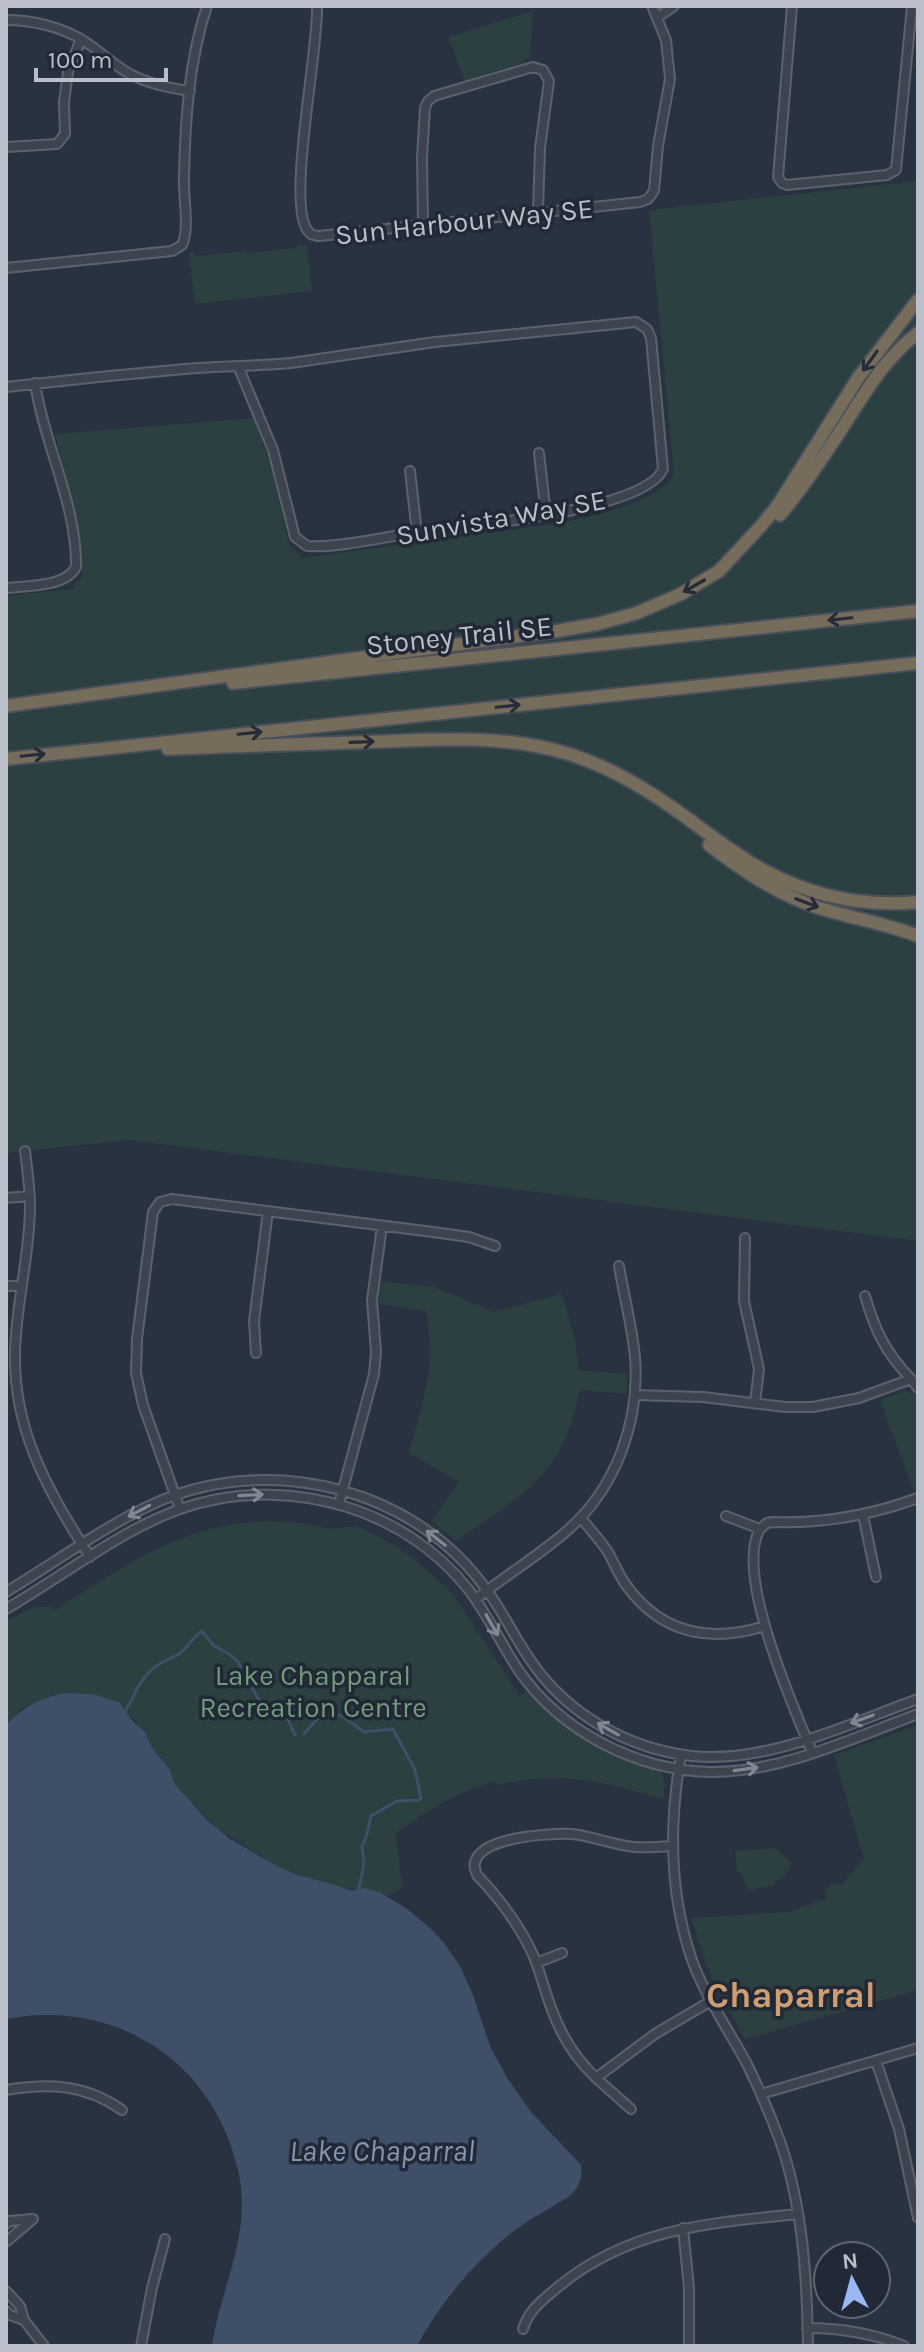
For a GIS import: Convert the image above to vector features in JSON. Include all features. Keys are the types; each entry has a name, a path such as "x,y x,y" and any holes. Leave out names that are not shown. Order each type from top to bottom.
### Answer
{"highway":[{"path":"719,571 778,505 858,378 918,300"},
{"path":"6,707 586,626 626,617 663,602 719,571 746,550 778,518 882,369 918,333"},
{"name":"Stoney Trail SE","path":"6,707 918,611"},
{"path":"6,759 918,663"},
{"path":"61,752 458,739 523,743 563,752 629,780 747,861 788,882 824,895 856,901 918,902"},
{"path":"629,780 734,864 772,888 818,907 918,936"}],"street":[{"path":"6,268 172,251 182,245 186,234 184,178 190,91 207,6"},
{"name":"Sun Harbour Way SE","path":"317,6 315,53 304,119 301,205 306,230 319,236 640,202 651,196 655,189 658,146 670,79 668,50 652,6"},
{"path":"658,17 674,6"},
{"path":"792,6 778,177 787,185 887,175 896,170 912,6"},
{"path":"6,20 43,24 81,39 132,75 159,86 190,91"},
{"path":"6,147 57,144 63,139 67,129 64,102 68,72 81,39"},
{"path":"423,224 422,158 428,101 434,96 533,67 543,70 549,81 540,140 538,212"},
{"name":"Sunvista Way SE","path":"6,387 35,383 238,366 291,363 435,342 640,323 651,338 662,473 651,483 609,500 546,515 311,547 295,537 273,450 238,366"},
{"path":"6,588 63,580 72,575 76,567 64,494 35,383"},
{"path":"539,453 546,515"},
{"path":"410,471 417,533"},
{"path":"25,1151 30,1213 15,1336 17,1387 23,1425 51,1493 90,1557"},
{"path":"6,1198 30,1196"},
{"path":"180,1509 143,1405 136,1373 137,1339 155,1208 160,1202 172,1199 469,1237 495,1246"},
{"path":"256,1353 254,1321 268,1211"},
{"path":"339,1504 375,1370 372,1300 382,1226"},
{"path":"745,1238 744,1301 759,1369 755,1403"},
{"path":"476,1599 554,1542 581,1518 605,1485 620,1457 635,1395 633,1348 619,1266"},
{"path":"6,1286 21,1286"},
{"path":"865,1296 892,1360 918,1388"},
{"path":"635,1395 688,1396 785,1407 827,1405 859,1398 911,1379"},
{"path":"6,1388 17,1387"},
{"path":"6,1592 135,1513 175,1495 215,1484 253,1480 299,1481 342,1490 391,1509 427,1530 467,1565 487,1590 537,1671 572,1706 626,1739 681,1755 739,1756 776,1749 918,1699"},
{"path":"6,1609 144,1525 180,1509 216,1499 255,1494 297,1496 339,1504 373,1517 419,1543 449,1569 476,1599 526,1681 563,1717 591,1737 639,1759 678,1769 710,1772 766,1766 918,1714"},
{"path":"812,1752 759,1609 754,1579 755,1540 767,1523 817,1522 863,1515 918,1498"},
{"path":"863,1515 876,1577"},
{"path":"726,1516 760,1529"},
{"path":"581,1518 602,1544 633,1595 659,1618 709,1635 732,1634 765,1626"},
{"path":"681,1755 673,1810 676,1893 692,1960 761,2094 783,2152 798,2214 804,2260 808,2346"},
{"path":"631,2109 581,2062 558,2025 536,1963 510,1915 475,1873 474,1861 480,1852 522,1837 553,1834 582,1836 633,1847 672,1846"},
{"path":"536,1963 562,1953"},
{"path":"596,2078 655,2034 711,2001"},
{"path":"761,2094 918,2048"},
{"path":"876,2061 902,2140 918,2218"},
{"path":"6,2090 37,2085 67,2087 95,2094 122,2110"},
{"path":"523,2329 533,2308 582,2269 630,2244 683,2228 798,2214"},
{"path":"6,2224 9,2221 33,2219 6,2242"},
{"path":"683,2228 689,2288 689,2346"},
{"path":"141,2346 165,2239"},
{"path":"6,2291 20,2306 24,2320 44,2346"},
{"path":"6,2311 24,2320"},
{"path":"807,2328 859,2331 904,2346"}],"green space":[{"path":"533,11 530,57 521,63 465,81 448,37"},
{"path":"918,181 918,1241 129,1140 6,1153 6,596 74,589 82,576 82,555 73,504 55,434 254,418 272,470 289,544 301,558 555,524 621,508 654,493 674,474 649,210"},
{"path":"307,245 312,291 195,304 191,251 197,256 295,248"},
{"path":"381,1281 434,1287 494,1312 562,1294 575,1340 579,1370 627,1374 627,1394 580,1390 567,1436 550,1465 527,1490 456,1541 432,1521 459,1482 409,1453 424,1400 429,1367 426,1311 379,1304"},
{"path":"906,1391 915,1394 918,1399 918,1489 914,1491 880,1400"},
{"name":"Lake Chapparal Recreation Centre","path":"270,1521 329,1529 357,1526 413,1558 452,1593 520,1696 528,1690 585,1739 630,1762 662,1772 665,1784 663,1800 621,1787 561,1778 497,1785 497,1781 483,1785 444,1802 396,1833 402,1888 386,1896 373,1891 351,1891 279,1867 216,1828 174,1783 170,1770 138,1724 116,1700 82,1693 52,1695 23,1708 6,1725 6,1621 34,1607 53,1607 55,1610 132,1562 181,1538 238,1524"},
{"path":"918,1725 918,1990 745,2039 711,1977 691,1918 789,1912 828,1898 824,1891 835,1882 840,1886 864,1859 834,1755"},
{"path":"775,1848 792,1863 785,1875 774,1885 749,1890 740,1872 737,1872 735,1851"}],"water":[{"name":"Lake Chaparral","path":"66,1693 92,1694 119,1702 145,1732 151,1746 170,1770 174,1783 207,1820 230,1839 298,1875 351,1891 364,1888 379,1892 429,1927 460,1966 490,2046 506,2076 531,2112 581,2165 581,2179 575,2190 497,2245 458,2285 417,2346 212,2346 238,2240 242,2203 234,2154 212,2106 191,2078 167,2055 139,2037 108,2024 76,2017 41,2015 6,2019 6,1725 33,1704"}],"waterway":[{"path":"126,1710 147,1675 180,1653 202,1631 213,1645 238,1662 263,1707 286,1715 295,1735"},
{"path":"304,1734 326,1713 342,1716 364,1732 393,1729 415,1770 421,1798 397,1801 371,1816 362,1846 364,1864 359,1888"}],"district":[{"name":"Chaparral","path":"791,1994"}]}
